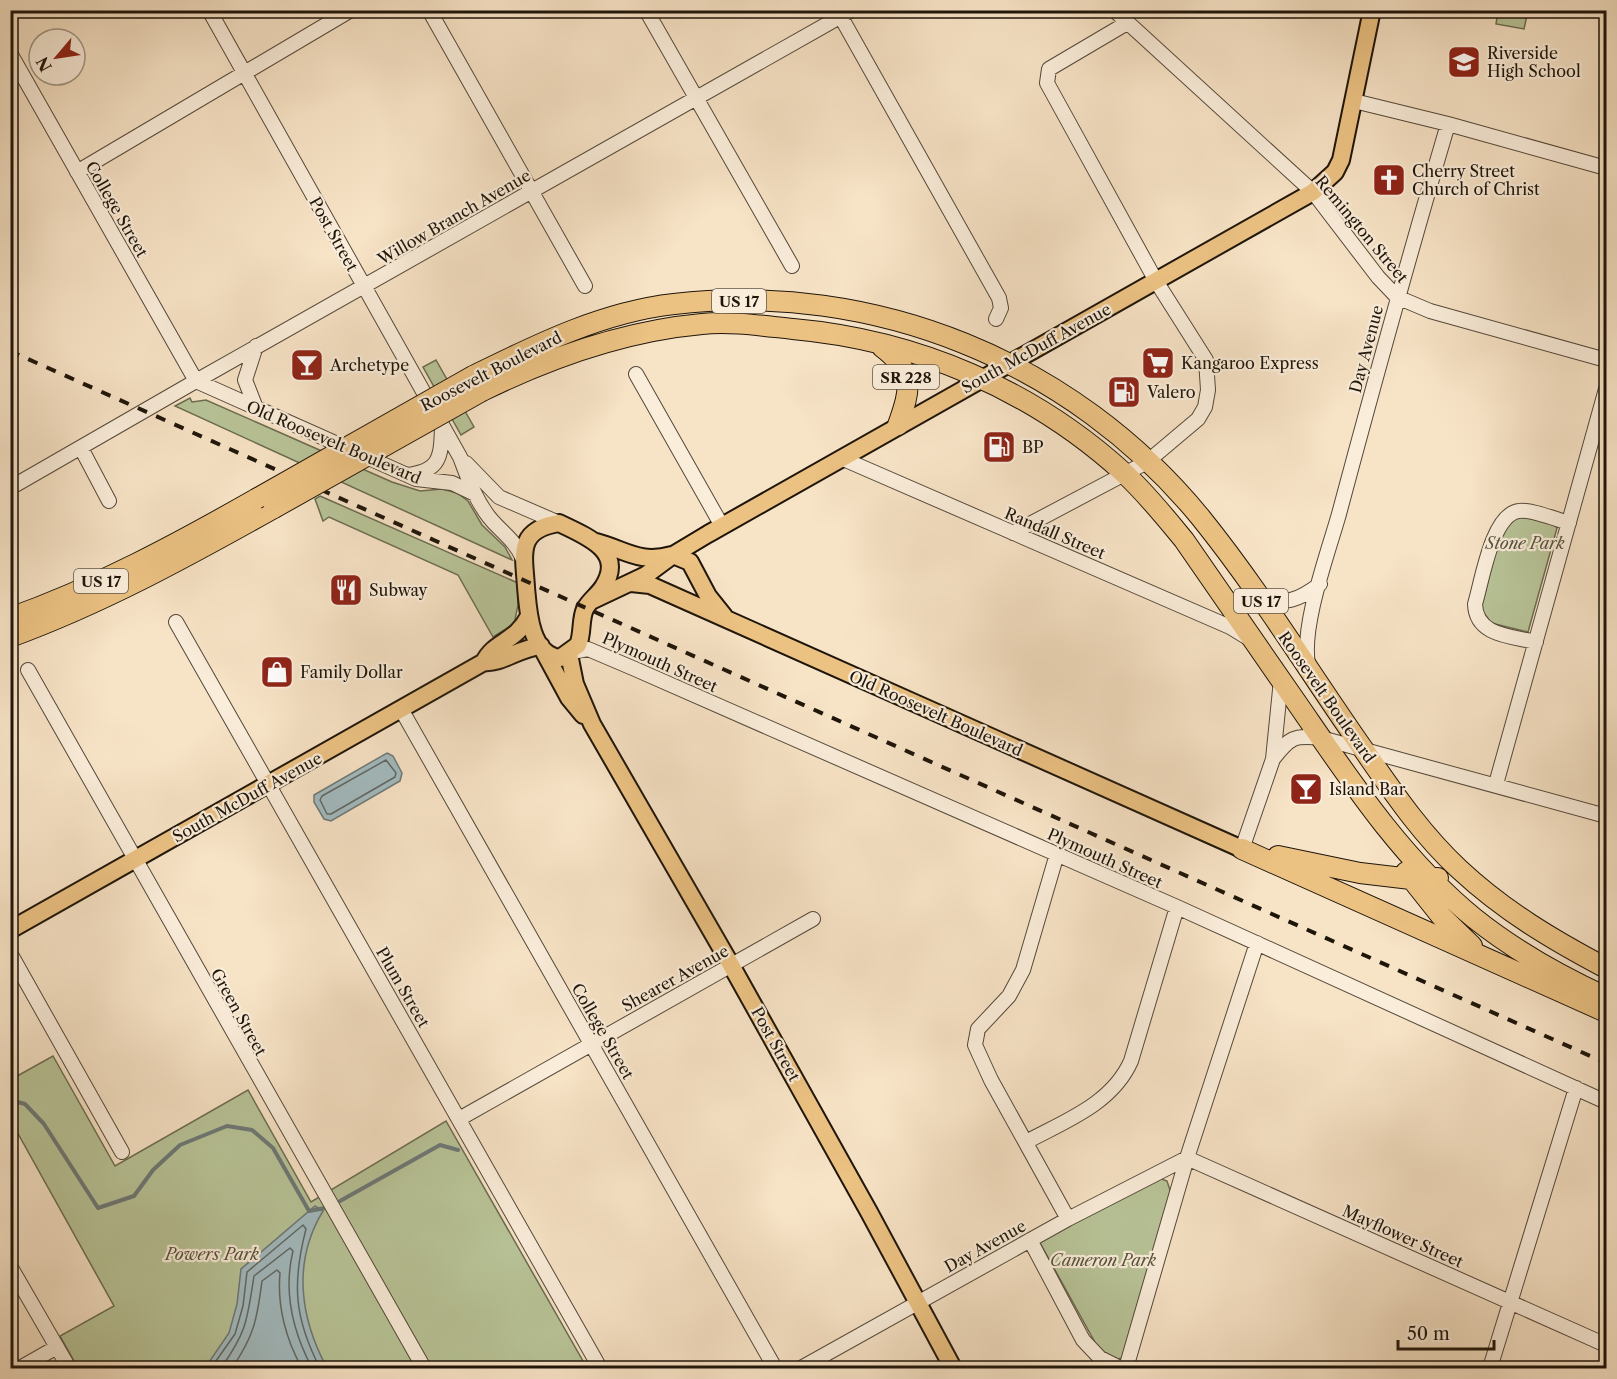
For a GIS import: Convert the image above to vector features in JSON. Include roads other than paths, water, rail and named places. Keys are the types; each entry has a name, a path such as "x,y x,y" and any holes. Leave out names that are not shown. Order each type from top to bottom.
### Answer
{"highway":[{"name":"Roosevelt Boulevard","path":"10,637 79,610 154,574 274,508 550,339 596,323 673,304 765,301 849,308 903,321 963,342 1031,375 1092,414 1147,462 1200,517 1256,594 1392,792 1432,842 1493,899 1526,924 1606,968"},
{"name":"Roosevelt Boulevard","path":"10,618 72,595 130,567 478,384 568,352 633,336 704,324 822,332 875,342 943,361 1007,390 1062,425 1125,474 1184,540 1363,800 1431,877 1474,918 1522,952 1574,982 1606,997"},
{"name":"SR 228","path":"875,342 900,361 906,374 907,399 898,425"},
{"path":"1363,800 1411,879 1460,935 1491,960"},
{"path":"1242,849 1259,851 1321,867 1411,879 1443,878 1493,899"},
{"path":"1242,849 1606,1012"}],"main road":[{"name":"South McDuff Avenue","path":"591,601 660,567 673,555 722,526 1312,192 1331,176 1341,160 1372,10"},
{"path":"522,557 534,532 544,525 559,523 603,548 611,567 603,587 586,608 576,652 556,658 542,648"},
{"path":"590,540 637,558 655,560 673,555 690,562 708,596 726,619"},
{"name":"Post Street","path":"522,557 529,616 542,648 568,698 592,724"},
{"name":"Old Roosevelt Boulevard","path":"629,583 650,585 1242,849"},
{"name":"South McDuff Avenue","path":"484,662 489,651 521,630 529,616"},
{"name":"South McDuff Avenue","path":"10,930 484,662 495,663 517,650 542,648"},
{"name":"Post Street","path":"576,652 574,684 592,724 732,965 953,1368"}],"street":[{"name":"Post Street","path":"209,10 460,457 475,494 487,515 514,543 522,557"},
{"path":"77,172 351,10"},
{"path":"429,10 585,286"},
{"path":"646,10 792,266"},
{"name":"Remington Street","path":"1114,10 1312,192 1378,277 1397,297 1430,312 1606,360"},
{"path":"844,13 999,298 1000,308 996,319"},
{"name":"Willow Branch Avenue","path":"10,488 844,13"},
{"path":"1014,533 1147,462 1198,420 1205,407 1208,390 1206,360 1156,281 1047,83 1049,69 1127,23"},
{"name":"College Street","path":"10,53 196,381"},
{"path":"1354,101 1448,124 1606,168"},
{"name":"Day Avenue","path":"1309,672 1305,651 1320,584 1397,297 1448,124"},
{"path":"256,346 245,380 256,408"},
{"path":"636,374 722,526"},
{"name":"Old Roosevelt Boulevard","path":"196,381 407,475 425,482 454,484 475,494"},
{"path":"1496,784 1606,389"},
{"path":"407,475 424,472 435,465 440,455 442,426"},
{"path":"81,448 109,501"},
{"name":"Post Street","path":"460,457 495,494 506,501 559,523"},
{"name":"Randall Street","path":"841,458 1230,627 1255,642"},
{"path":"1536,642 1488,630 1479,622 1475,604 1495,536 1504,518 1520,511 1569,523"},
{"path":"1256,594 1270,600 1287,602 1301,599 1320,584"},
{"name":"Plum Street","path":"176,622 600,1368"},
{"name":"Plymouth Street","path":"576,652 1057,854 1606,1102"},
{"name":"Green Street","path":"28,670 424,1368"},
{"path":"1242,849 1273,759 1281,680"},
{"name":"College Street","path":"401,709 775,1368"},
{"path":"1273,759 1286,742 1300,736 1321,738 1496,784 1606,816"},
{"path":"1057,854 1023,970 1009,996 978,1029 975,1037 979,1057 1068,1219"},
{"path":"1026,1142 1103,1099 1121,1081 1131,1061 1177,907"},
{"name":"Shearer Avenue","path":"459,1119 813,919"},
{"path":"1126,1368 1187,1158 1257,943"},
{"path":"10,953 122,1152"},
{"path":"1490,1368 1576,1088"},
{"name":"Day Avenue","path":"801,1368 1068,1219 1187,1158"},
{"name":"Mayflower Street","path":"1187,1158 1606,1345"},
{"path":"1030,1240 1083,1340 1100,1358 1120,1368"},
{"path":"10,1266 69,1368"},
{"path":"20,1368 57,1347"}],"water":[{"path":"387,753 393,756 402,773 400,781 331,821 324,819 314,802 314,795"},
{"path":"315,1206 323,1211 313,1230 307,1250 303,1290 311,1330 327,1368 205,1368 229,1333 237,1304 241,1269"}],"waterway":[{"path":"10,1100 25,1104 44,1124 98,1208 134,1196 153,1170 180,1145 227,1126 252,1130 273,1148 309,1211 325,1208"},
{"path":"340,1201 440,1145 458,1150"}],"railway":[{"path":"10,351 1606,1063"}],"place":[{"name":"Riverside High School","path":"1464,62"},
{"name":"Cherry Street Church of Christ","path":"1389,180"},
{"name":"Kangaroo Express","path":"1158,363"},
{"name":"Archetype","path":"307,365"},
{"name":"Valero","path":"1124,392"},
{"name":"BP","path":"999,447"},
{"name":"Subway","path":"346,590"},
{"name":"Family Dollar","path":"277,672"},
{"name":"Island Bar","path":"1306,789"}],"park label":[{"name":"Stone Park","path":"1525,543"},
{"name":"Powers Park","path":"212,1254"},
{"name":"Cameron Park","path":"1103,1260"}]}
